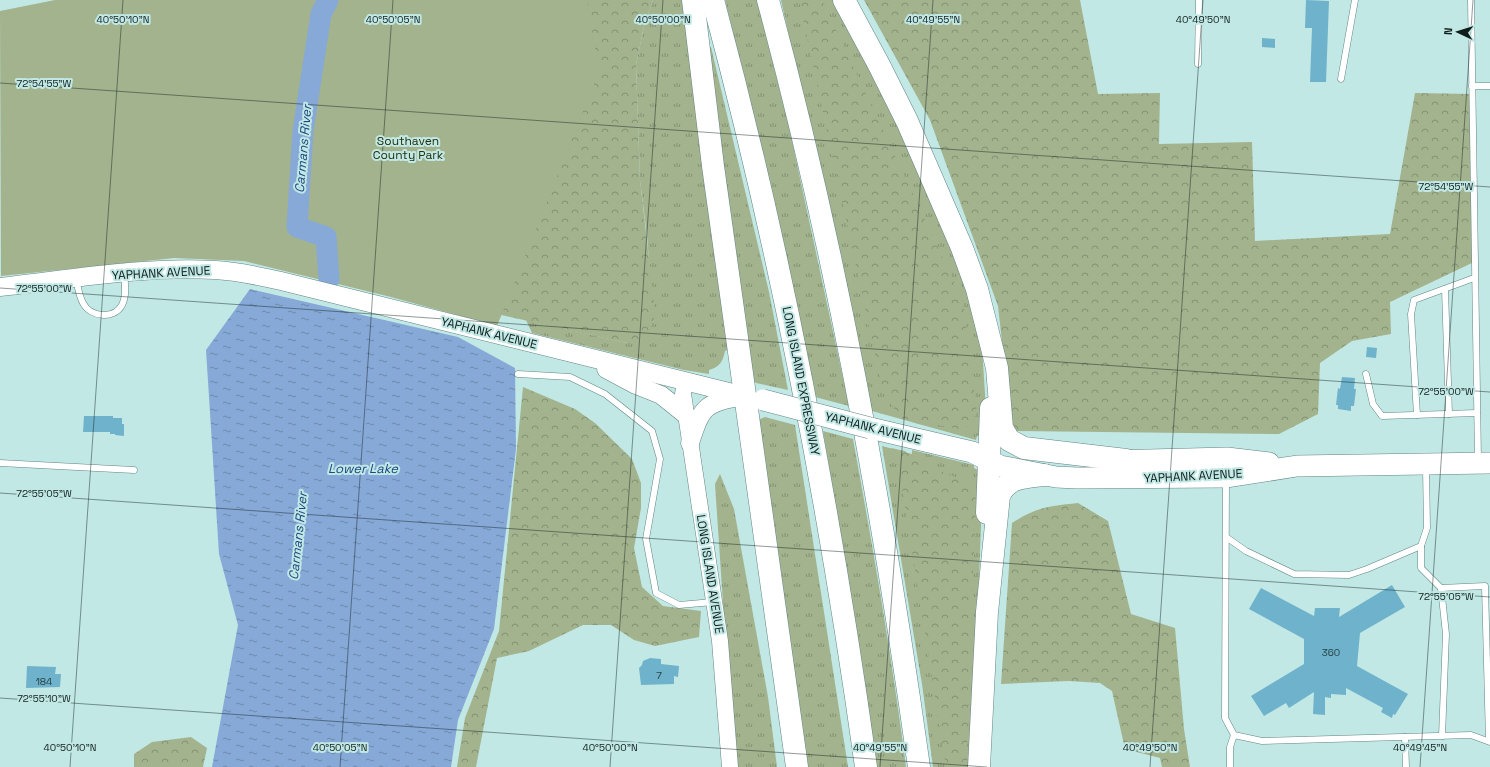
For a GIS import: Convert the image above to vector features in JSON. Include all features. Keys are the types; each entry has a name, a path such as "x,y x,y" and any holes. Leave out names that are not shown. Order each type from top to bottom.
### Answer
{"highway":[{"path":"693,0 754,398 797,767"},
{"name":"LONG ISLAND EXPRESSWAY","path":"713,0 764,200 798,359 828,523 850,656 866,767"},
{"path":"768,0 814,188 849,349 881,519 902,648 919,767"},
{"path":"844,0 879,65 923,157 965,255 985,317 997,368 1002,428 1009,440 1018,446 1035,450 1126,460"},
{"path":"985,317 991,387 983,454 987,612"},
{"path":"979,767 987,612 995,522 1002,490 1005,485 1014,480 1044,475"}],"main road":[{"name":"YAPHANK AVENUE","path":"0,287 124,273 215,270 258,276 911,438 983,454 1000,466 1044,475 1099,479 1227,467 1484,463"},
{"path":"582,356 636,385 661,395 686,415"},
{"path":"690,443 700,415 704,409 726,399 754,398"},
{"name":"YAPHANK AVENUE","path":"983,454 1002,449 1078,461 1126,460 1227,467"}],"street":[{"name":"LONG ISLAND AVENUE","path":"686,382 684,394 686,415 716,602 724,672 730,767"}],"lane":[{"path":"1198,64 1199,0"},
{"path":"1341,79 1355,0"},
{"path":"1470,0 1477,413 1484,463"},
{"path":"1472,86 1490,86"},
{"path":"76,279 83,304 91,312 99,315 110,314 122,305 125,292 124,273"},
{"path":"1417,415 1411,314 1414,300 1474,278"},
{"path":"1445,289 1449,414"},
{"path":"518,374 570,378 604,394 652,432 660,459 646,539 656,594 679,605 716,602"},
{"path":"1366,374 1373,404 1382,416 1477,413"},
{"path":"0,463 134,470"},
{"path":"1426,464 1428,528 1421,546 1421,568 1441,588 1446,634 1442,736"},
{"path":"1227,467 1225,718 1234,735 1230,747 1230,767"},
{"path":"1226,537 1246,551 1294,574 1349,575 1421,546"},
{"path":"1234,735 1262,741 1471,735 1489,742 1486,586 1441,588"},
{"path":"1405,737 1406,767"}],"green space":[{"name":"Southaven County Park","path":"55,0 587,0 599,72 497,326 391,297 244,261 174,258 1,276 0,11"},
{"path":"348,0 653,0 644,26 636,65 640,180 654,302 654,321 643,339 627,343 479,310"},
{"path":"653,0 682,0 684,10 728,350 725,351 722,361 713,369 709,370 709,374 684,370 532,333 526,320 627,343 654,321 647,236 640,180 636,65 644,26"},
{"path":"725,0 757,0 789,127 849,406 815,397 773,198"},
{"path":"781,0 836,0 892,113 960,270 982,346 986,410 981,435 977,436 976,440 872,411"},
{"path":"799,0 822,0 963,301 977,413 965,430 899,418 882,387"},
{"path":"864,0 1080,0 1098,94 1160,93 1159,144 1252,142 1255,241 1390,234 1415,93 1472,94 1474,262 1390,302 1391,334 1352,341 1320,363 1318,414 1279,434 1012,431 998,306 930,120"},
{"path":"711,47 769,292 788,390 756,383 751,379 704,48"},
{"path":"523,387 575,409 595,423 632,459 641,483 641,508 634,548 642,587 663,606 701,611 699,637 655,646 634,640 611,625 583,625 529,651 497,658 476,767 457,767 465,718 499,631"},
{"path":"765,417 795,425 848,767 806,767 757,425 760,419"},
{"path":"823,431 853,439 882,603 906,767 876,767 846,569"},
{"path":"882,446 912,454 912,450 974,465 974,468 978,470 982,499 972,767 933,767 922,684"},
{"path":"891,448 905,451 913,460 977,486 968,679 967,767 946,767 898,462"},
{"path":"720,474 734,509 768,697 777,767 734,767 715,484"},
{"path":"1078,503 1108,521 1131,614 1175,628 1184,729 1190,767 1162,767 1160,758 1125,749 1112,691 1100,683 1069,681 1001,684 1012,523 1036,510"},
{"path":"191,737 207,748 203,767 134,767 134,754 152,742"}],"water":[{"name":"Lower Lake","path":"250,289 458,337 515,368 516,449 494,629 458,720 451,767 212,767 238,625 219,554 206,350"}],"building":[{"path":"1306,0 1329,1 1326,82 1310,82 1312,28 1305,28"},
{"path":"1262,38 1275,39 1275,48 1262,47"},
{"path":"1367,347 1377,348 1376,358 1366,357"},
{"path":"1342,377 1355,378 1354,389 1356,389 1354,406 1351,406 1351,411 1338,409 1338,405 1336,405 1338,388 1340,389"},
{"path":"84,416 113,416 113,418 122,418 122,424 124,424 124,436 110,434 110,432 83,432"},
{"path":"1392,585 1405,607 1360,633 1357,666 1408,694 1395,715 1393,714 1392,718 1381,712 1383,708 1346,688 1346,695 1331,694 1331,698 1325,697 1325,715 1313,714 1314,692 1289,708 1286,703 1264,716 1251,696 1304,664 1304,639 1249,609 1261,588 1314,616 1315,608 1340,608 1339,617"},
{"path":"650,658 661,659 661,664 679,666 678,677 674,676 674,684 641,685 639,668 643,661"},
{"path":"27,666 56,667 55,674 61,674 60,687 26,688"}],"waterway":[{"name":"Carmans River","path":"328,0 321,14 303,131 297,227 326,237 329,279"}]}
